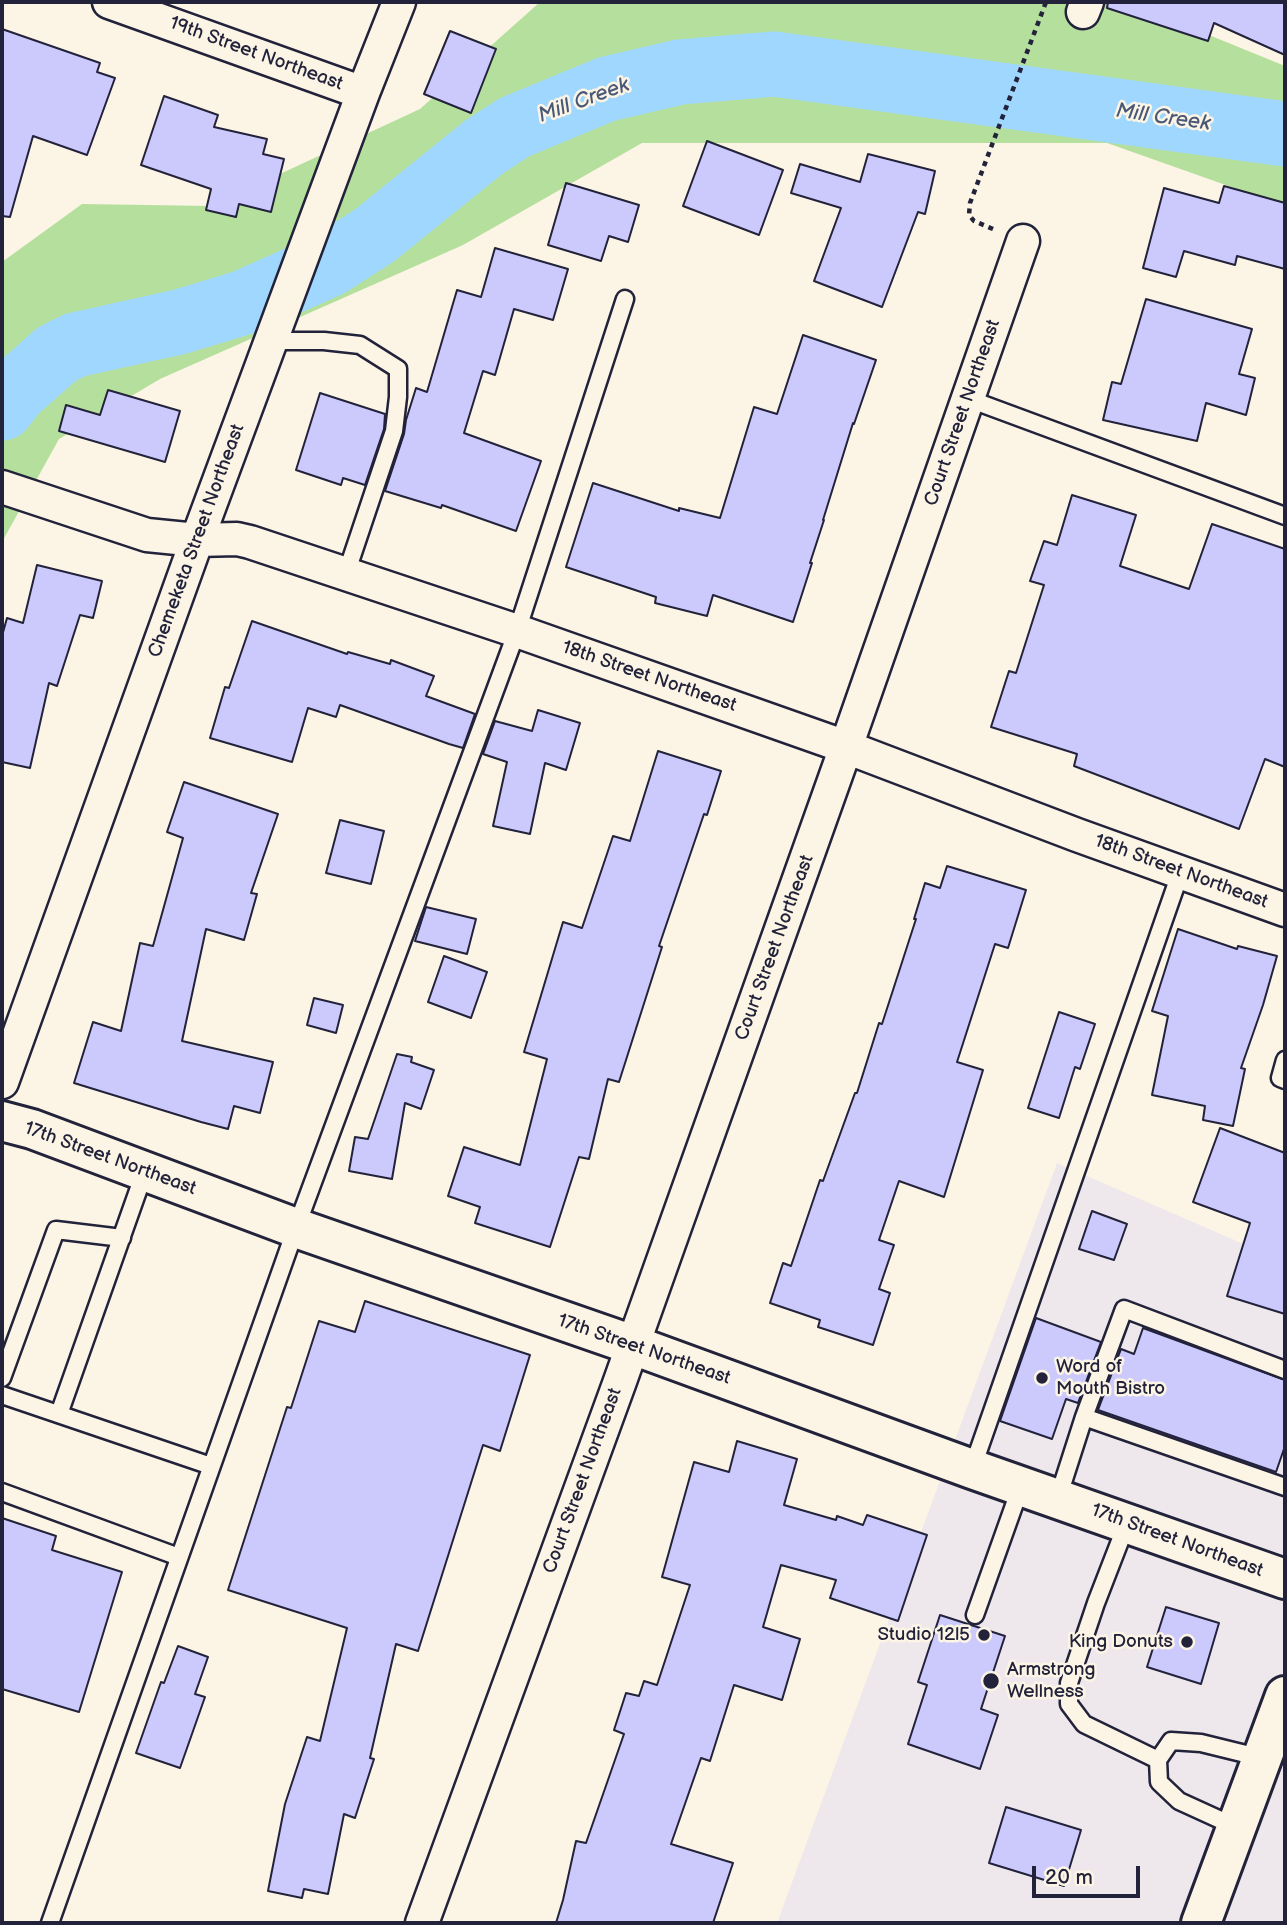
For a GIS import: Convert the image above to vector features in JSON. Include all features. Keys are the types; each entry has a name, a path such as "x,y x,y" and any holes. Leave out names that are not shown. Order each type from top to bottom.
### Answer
{"main road":[{"name":"17th Street Northeast","path":"2,1121 32,1129 296,1228 633,1345 972,1469 1285,1579"},
{"path":"1201,1923 1285,1696"}],"street":[{"name":"19th Street Northeast","path":"109,2 363,93"},
{"name":"Chemeketa Street Northeast","path":"2,1082 197,540 399,2"},
{"name":"Court Street Northeast","path":"422,1923 633,1345 1023,240"},
{"name":"18th Street Northeast","path":"12,490 147,535 197,540 237,538 517,631 846,747 1285,910"}],"lane":[{"path":"50,1923 296,1228 517,631 625,299"},
{"path":"273,335 360,345 398,369 394,431 346,574"},
{"path":"969,399 1285,516"},
{"path":"972,1469 1181,871"},
{"path":"1285,1060 1280,1078 1285,1080"},
{"path":"59,1414 145,1171"},
{"path":"2,1378 56,1230 122,1238"},
{"path":"1058,1498 1084,1417 1124,1310 1285,1370"},
{"path":"2,1395 211,1466"},
{"path":"1084,1417 1285,1487"},
{"path":"975,1615 1021,1486"},
{"path":"2,1492 179,1557"},
{"path":"1127,1523 1069,1683 1069,1704 1084,1724 1158,1760"},
{"path":"1236,1827 1179,1801 1159,1783 1158,1760 1171,1741 1201,1743 1262,1758"}],"path":[{"path":"1023,240 974,221 969,215 970,203 1046,2"}],"shaded area":[{"path":"1057,1163 1285,1262 1285,1923 777,1923"}],"green space":[{"path":"540,2 1128,2 1285,66 1285,206 1107,143 642,143 463,245 160,379 59,439 2,542 2,262 82,204 211,206 420,109"}],"building":[{"path":"1108,2 1285,2 1285,55 1214,23 1208,41 1107,8"},
{"path":"2,29 100,63 97,72 115,78 87,155 33,136 10,217 2,216"},
{"path":"450,31 496,49 471,113 424,94"},
{"path":"164,96 218,115 214,127 267,139 263,154 284,159 271,212 239,204 236,217 206,210 211,189 141,165"},
{"path":"707,141 783,170 759,235 683,206"},
{"path":"868,154 935,171 925,214 918,212 882,307 814,281 841,208 791,193 800,164 860,182"},
{"path":"566,183 639,205 628,242 609,236 601,261 548,245"},
{"path":"1224,186 1285,203 1285,269 1237,256 1235,265 1184,251 1176,277 1143,268 1164,188 1219,203"},
{"path":"495,248 568,269 553,320 514,309 495,375 483,371 464,433 541,461 516,531 442,505 441,508 385,491 416,388 427,392 457,290 481,297"},
{"path":"1146,299 1252,329 1239,374 1255,378 1246,415 1206,403 1197,441 1103,420 1112,382 1121,384"},
{"path":"803,335 876,360 853,423 793,622 713,595 707,616 655,603 656,597 566,567 593,483 679,511 679,508 720,518 754,407 777,414"},
{"path":"108,390 180,411 165,462 59,431 66,405 100,415"},
{"path":"320,393 385,414 384,429 365,485 343,478 341,485 296,470"},
{"path":"1072,495 1136,515 1120,566 1189,589 1212,524 1285,549 1285,767 1265,759 1239,829 1074,766 1077,754 991,727 1009,671 1016,673 1044,585 1030,581 1044,541 1057,545"},
{"path":"37,565 102,581 93,618 80,615 57,686 49,683 30,768 2,762 2,636 7,618 23,623"},
{"path":"252,621 347,654 348,652 390,664 391,660 434,676 426,696 475,714 463,748 340,705 336,717 308,708 292,762 210,738 225,687 229,688"},
{"path":"538,710 580,723 566,770 545,763 530,834 493,826 507,762 483,754 495,721 532,731"},
{"path":"658,751 721,771 659,946 662,947 619,1082 608,1079 589,1159 579,1157 550,1247 475,1223 480,1207 448,1196 464,1147 520,1165 547,1059 524,1052 563,922 582,928 613,836 630,841"},
{"path":"184,782 278,814 251,893 257,894 244,940 206,929 182,1041 273,1062 260,1113 234,1106 228,1129 74,1083 93,1022 121,1031 140,943 153,946 183,838 167,832"},
{"path":"340,820 384,831 371,884 326,873"},
{"path":"947,866 1026,890 1008,948 995,944 957,1062 983,1070 944,1197 899,1181 879,1240 894,1245 879,1289 890,1293 873,1345 818,1327 820,1320 770,1303 783,1263 791,1266 820,1180 823,1181 857,1093 916,919 925,883 940,888"},
{"path":"426,907 476,919 467,954 415,941"},
{"path":"1178,929 1237,949 1238,946 1277,956 1241,1068 1245,1069 1233,1126 1203,1120 1205,1106 1152,1095 1168,1016 1152,1011"},
{"path":"444,956 487,972 471,1018 428,1002"},
{"path":"314,998 343,1005 336,1033 307,1025"},
{"path":"1059,1012 1095,1024 1080,1069 1075,1067 1059,1118 1028,1108"},
{"path":"397,1054 412,1057 411,1062 434,1070 421,1109 405,1103 392,1179 349,1171 355,1137 368,1139"},
{"path":"1220,1128 1285,1153 1285,1314 1227,1296 1250,1223 1193,1202"},
{"path":"1092,1211 1127,1224 1114,1260 1079,1249"},
{"path":"365,1301 530,1355 500,1451 483,1445 418,1651 396,1644 370,1758 374,1759 355,1818 344,1814 328,1894 304,1889 302,1898 268,1891 285,1804 307,1737 320,1741 347,1628 228,1590 287,1407 291,1408 319,1321 355,1332"},
{"name":"Word of Mouth Bistro","path":"1036,1318 1101,1342 1078,1403 1066,1399 1052,1439 1000,1421"},
{"path":"1143,1328 1285,1380 1285,1446 1276,1472 1098,1410 1121,1349 1134,1354"},
{"path":"737,1441 797,1459 784,1505 836,1520 837,1516 863,1525 867,1515 927,1535 898,1621 830,1598 836,1580 781,1565 763,1627 800,1639 782,1700 734,1685 710,1761 701,1758 671,1844 733,1863 713,1923 556,1923 576,1841 586,1843 624,1734 614,1730 626,1693 639,1696 644,1681 657,1685 690,1585 662,1577 694,1462 729,1472"},
{"path":"2,1518 56,1536 52,1550 122,1572 79,1712 2,1689"},
{"path":"1166,1607 1219,1623 1201,1684 1147,1667"},
{"path":"940,1615 1005,1636 981,1709 998,1715 980,1769 908,1744 927,1685 918,1682"},
{"path":"178,1646 208,1657 195,1694 205,1697 180,1768 136,1753 161,1682 164,1683"},
{"path":"1006,1807 1081,1830 1064,1886 989,1863"}],"waterway":[{"name":"Mill Creek","path":"2,408 15,391 57,354 75,345 179,322 245,302 330,264 375,235 484,147 515,127 607,89 680,72 774,64 1285,134"}],"place":[{"name":"Word of Mouth Bistro","path":"1042,1378"},
{"name":"Studio 12|5","path":"984,1635"},
{"name":"King Donuts","path":"1187,1642"},
{"name":"Armstrong Wellness","path":"991,1681"}]}
